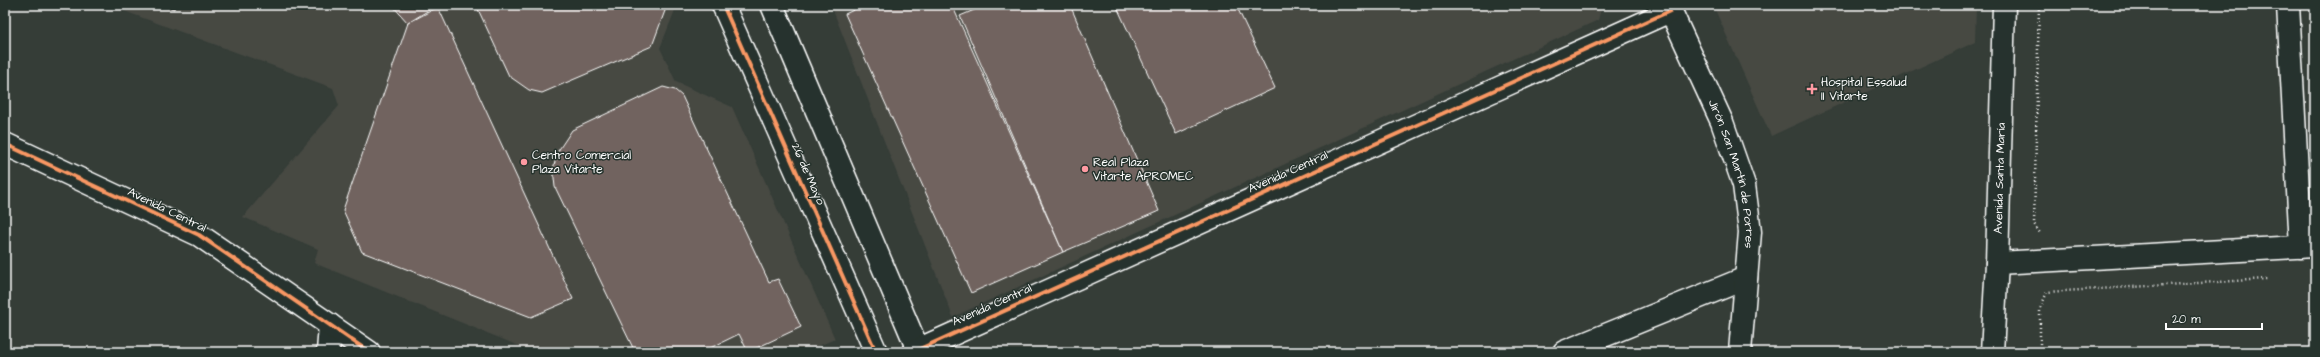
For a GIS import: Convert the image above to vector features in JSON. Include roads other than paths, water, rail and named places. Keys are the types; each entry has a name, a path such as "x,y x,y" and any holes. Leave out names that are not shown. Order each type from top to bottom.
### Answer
{"street":[{"name":"26 de Mayo","path":"722,5 876,352"},
{"path":"772,5 917,351"},
{"name":"Avenida Santa María","path":"1992,352 1997,263 2004,5"},
{"path":"1997,263 2308,246 2288,5"},
{"name":"Avenida Central","path":"917,351 1669,8"},
{"name":"Jirón San Martín de Porres","path":"1669,8 1722,122 1744,185 1750,232 1740,352"},
{"name":"Avenida Central","path":"5,144 199,235 369,352"},
{"path":"1564,352 1746,278"},
{"path":"328,352 330,325"}],"place":[{"name":"Hospital Essalud II Vitarte","path":"1812,89"},
{"name":"Centro Comercial Plaza Vitarte","path":"524,162"},
{"name":"Real Plaza Vitarte APROMEC","path":"1085,169"}]}
